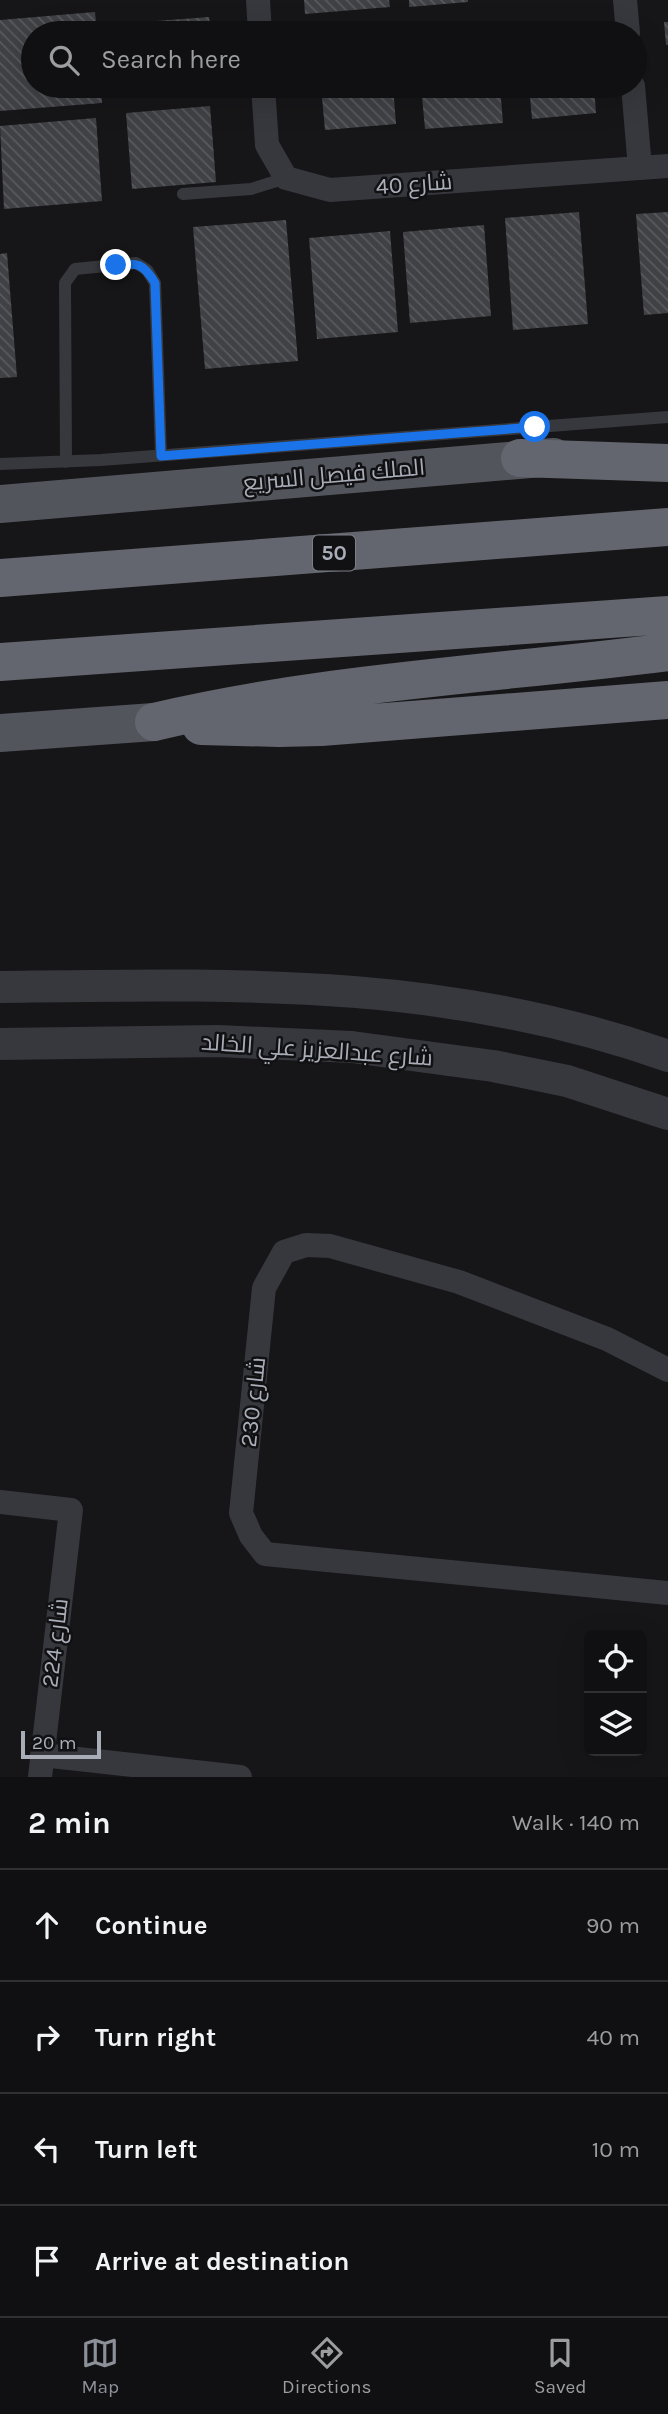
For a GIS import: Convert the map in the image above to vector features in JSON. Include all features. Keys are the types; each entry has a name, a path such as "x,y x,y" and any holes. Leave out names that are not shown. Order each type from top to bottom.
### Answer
{"highway":[{"path":"520,458 668,463"},
{"name":"50","path":"0,579 668,527"},
{"path":"0,662 668,615"},
{"path":"154,722 317,690 668,652"},
{"path":"154,722 237,728 321,727 668,700"}],"main road":[{"name":"الملك فيصل السريع","path":"0,504 520,458 668,451"},
{"path":"0,733 154,722"}],"street":[{"path":"258,0 259,21"},
{"path":"625,0 627,21"},
{"path":"264,98 267,145 286,178"},
{"path":"634,98 640,168"},
{"name":"شارع 40","path":"286,178 330,190 668,166"},
{"path":"0,988 211,985 381,993 532,1016 584,1029 668,1056"},
{"name":"شارع عبدالعزيز علي الخالد","path":"0,1044 218,1041 352,1047 494,1066 567,1081 668,1114"},
{"name":"شارع 230","path":"668,1370 607,1339 459,1282 330,1246 306,1245 284,1252 264,1288 242,1513 251,1536 265,1554 668,1593"},
{"name":"شارع 224","path":"0,1502 71,1510 41,1766"},
{"path":"41,1766 240,1777"}],"lane":[{"path":"183,194 251,189 286,178"},
{"path":"66,462 65,283 75,269 136,263 147,270 155,283 161,456"},
{"path":"0,464 161,456 668,417"}],"building":[{"path":"304,0 389,0 390,7 305,14"},
{"path":"409,0 468,0 468,2 409,7"},
{"path":"95,12 96,21 21,21 21,98 102,98 102,103 0,111 0,20"},
{"path":"209,17 210,21 156,21"},
{"path":"664,22 668,22 668,45 666,45"},
{"path":"322,98 394,98 396,124 325,130"},
{"path":"422,98 501,98 503,123 425,129"},
{"path":"530,98 595,98 596,113 532,119"},
{"path":"210,106 216,182 132,189 126,113"},
{"path":"96,118 102,201 4,209 0,126"},
{"path":"579,212 588,324 513,330 505,218"},
{"path":"668,212 668,313 644,315 636,214"},
{"path":"286,220 298,361 205,369 193,227"},
{"path":"484,225 491,316 410,323 403,232"},
{"path":"390,231 398,332 317,339 309,238"},
{"path":"7,253 17,377 0,378 0,254"}],"route":[{"path":"116,265 136,263 147,270 155,283 161,456 535,427"}]}
